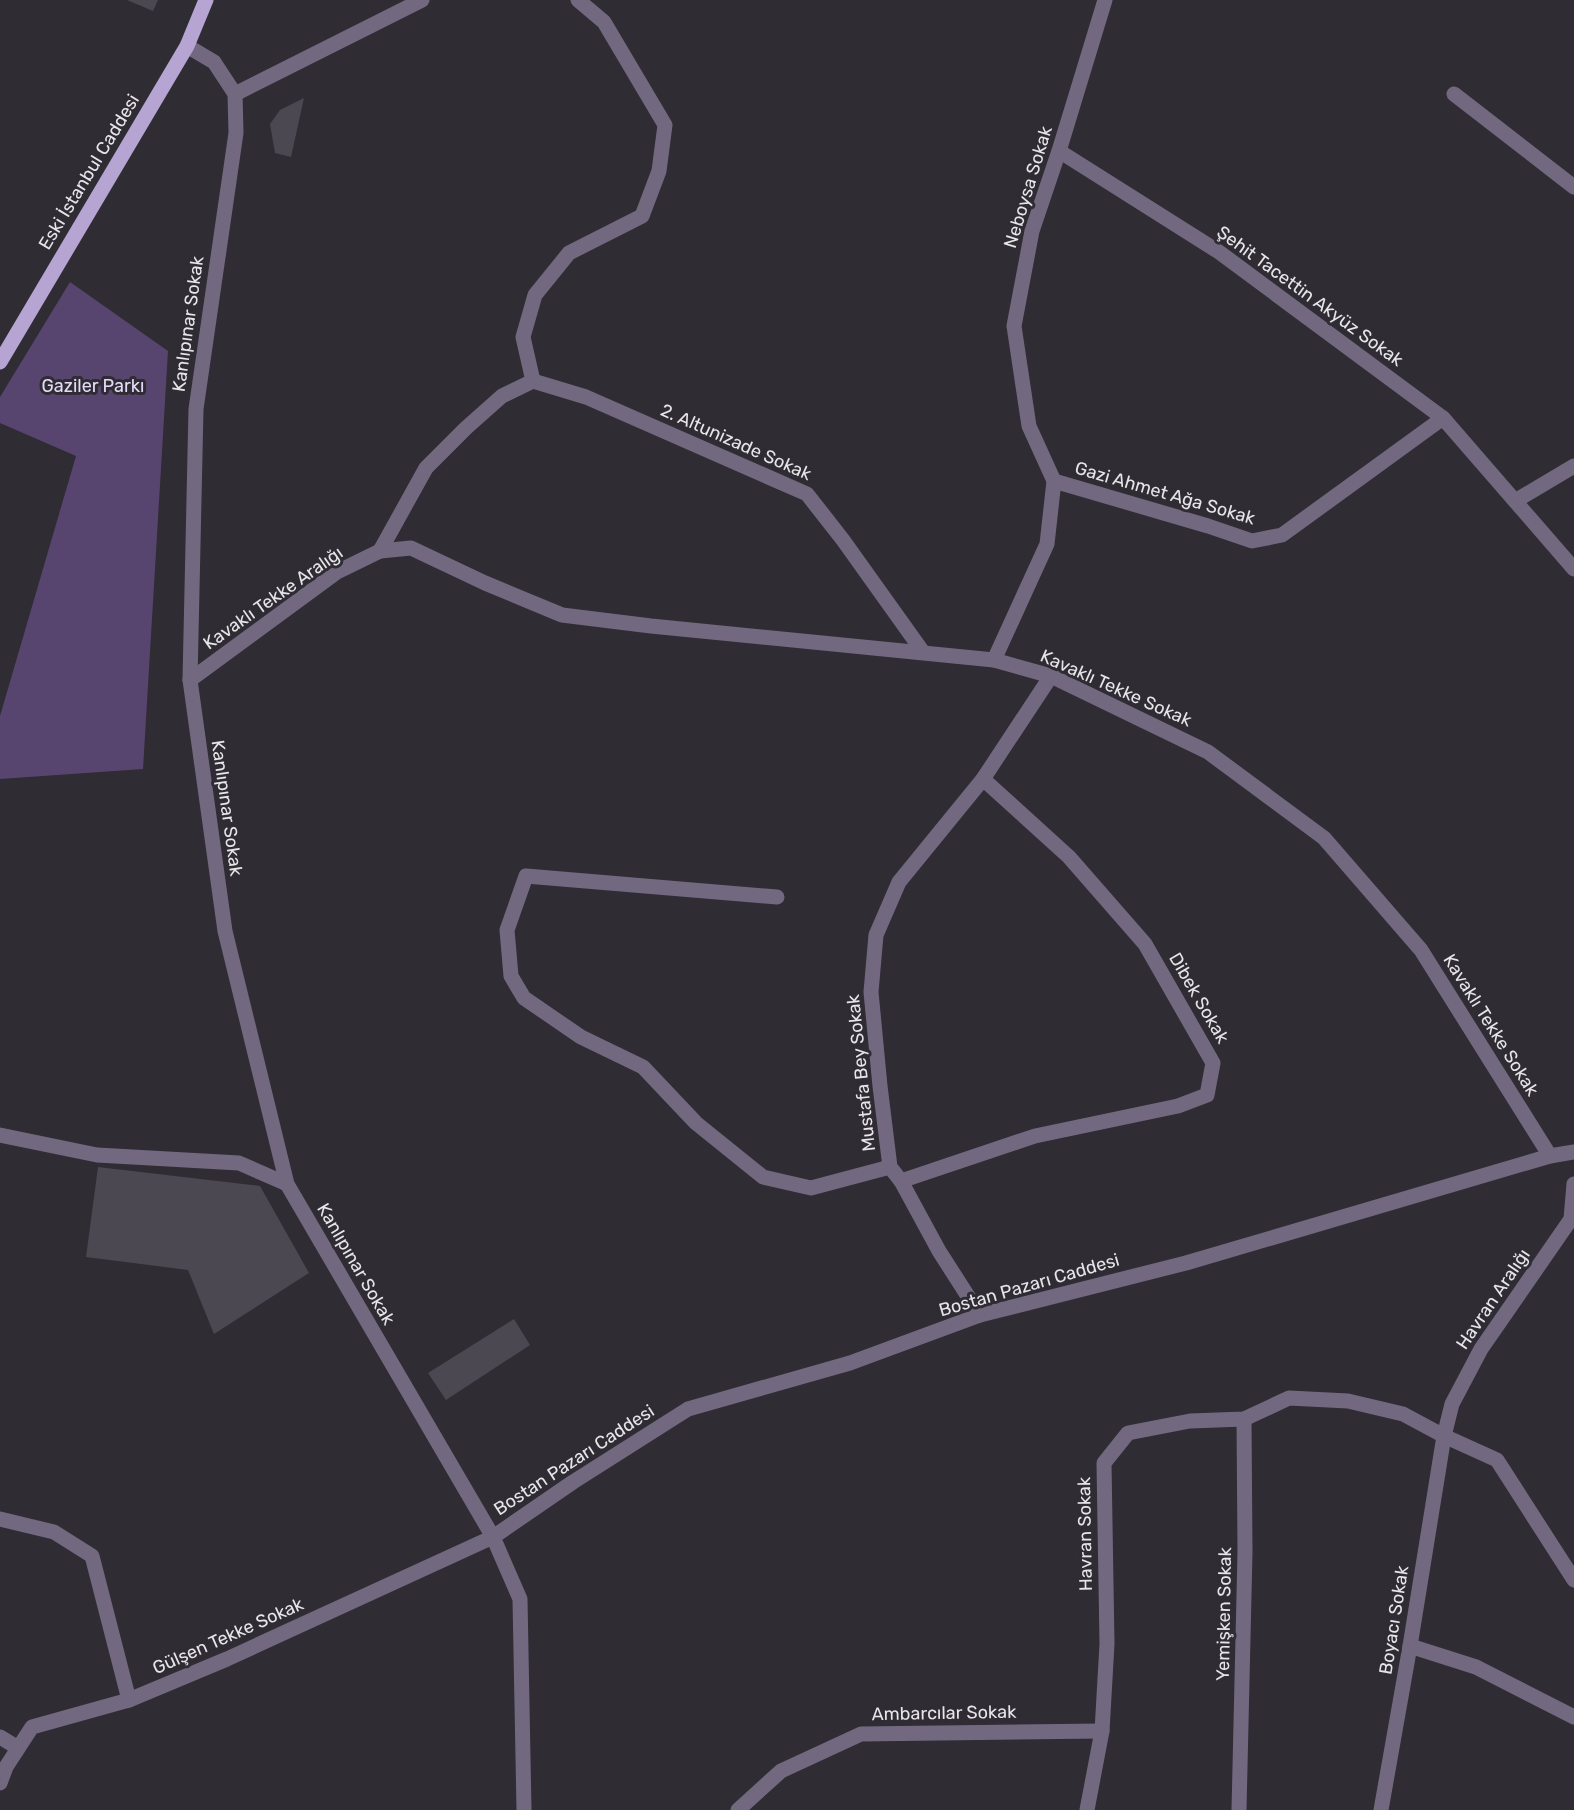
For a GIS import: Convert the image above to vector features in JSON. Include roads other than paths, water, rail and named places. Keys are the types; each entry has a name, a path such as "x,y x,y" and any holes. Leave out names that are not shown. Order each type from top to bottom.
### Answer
{"main road":[{"name":"Eski İstanbul Caddesi","path":"0,362 187,46 206,0"}],"street":[{"path":"187,46 214,63 235,94 422,0"},
{"path":"380,551 426,468 502,396 533,381 523,337 535,295 568,253 642,216 659,171 665,125 604,22 578,0"},
{"name":"Neboysa Sokak","path":"1054,481 1029,426 1014,326 1032,231 1105,0"},
{"name":"Kanlıpınar Sokak","path":"235,94 236,133 196,409 190,680 225,931 287,1184 493,1537 520,1599 524,1810"},
{"path":"1454,94 1574,187"},
{"name":"Şehit Tacettin Akyüz Sokak","path":"1059,151 1219,252 1443,418 1574,569"},
{"name":"2. Altunizade Sokak","path":"533,381 586,397 807,494 843,540 922,652"},
{"name":"Gazi Ahmet Ağa Sokak","path":"1054,481 1252,541 1281,535 1443,418"},
{"path":"1515,501 1574,466"},
{"path":"994,660 1047,544 1054,481"},
{"name":"Kavaklı Tekke Sokak","path":"380,551 411,548 485,583 562,615 994,660 1051,676 1208,752 1324,838 1421,950 1550,1156"},
{"name":"Kavaklı Tekke Aralığı","path":"190,680 337,572 380,551"},
{"name":"Mustafa Bey Sokak","path":"980,1315 939,1251 901,1180 890,1167 871,992 876,935 899,882 983,779 1051,676"},
{"name":"Dibek Sokak","path":"901,1180 1035,1136 1178,1106 1207,1095 1213,1063 1145,944 1069,857 983,779"},
{"path":"777,897 526,876 507,930 512,976 524,998 581,1037 643,1067 696,1123 763,1177 811,1188 890,1167"},
{"path":"0,1135 97,1155 239,1163 287,1184"},
{"name":"Bostan Pazarı Caddesi","path":"493,1537 573,1482 688,1409 850,1363 980,1315 1186,1263 1550,1156 1574,1152"},
{"name":"Havran Aralığı","path":"1444,1436 1452,1404 1481,1349 1570,1219 1574,1184"},
{"name":"Havran Sokak","path":"1087,1810 1102,1731 1107,1644 1104,1463 1128,1433 1190,1421 1244,1419 1289,1398 1348,1401 1403,1414 1497,1460 1574,1580"},
{"name":"Yemişken Sokak","path":"1239,1810 1245,1552 1244,1419"},
{"name":"Boyacı Sokak","path":"1381,1810 1444,1436"},
{"path":"0,1519 54,1532 92,1556 129,1700"},
{"name":"Gülşen Tekke Sokak","path":"0,1783 6,1767 32,1727 129,1700 228,1659 493,1537"},
{"path":"1410,1646 1476,1667 1574,1718"},
{"name":"Ambarcılar Sokak","path":"738,1810 781,1771 861,1734 1102,1731"},
{"path":"0,1737 18,1748"}],"park label":[{"name":"Gaziler Parkı","path":"93,386"}]}
